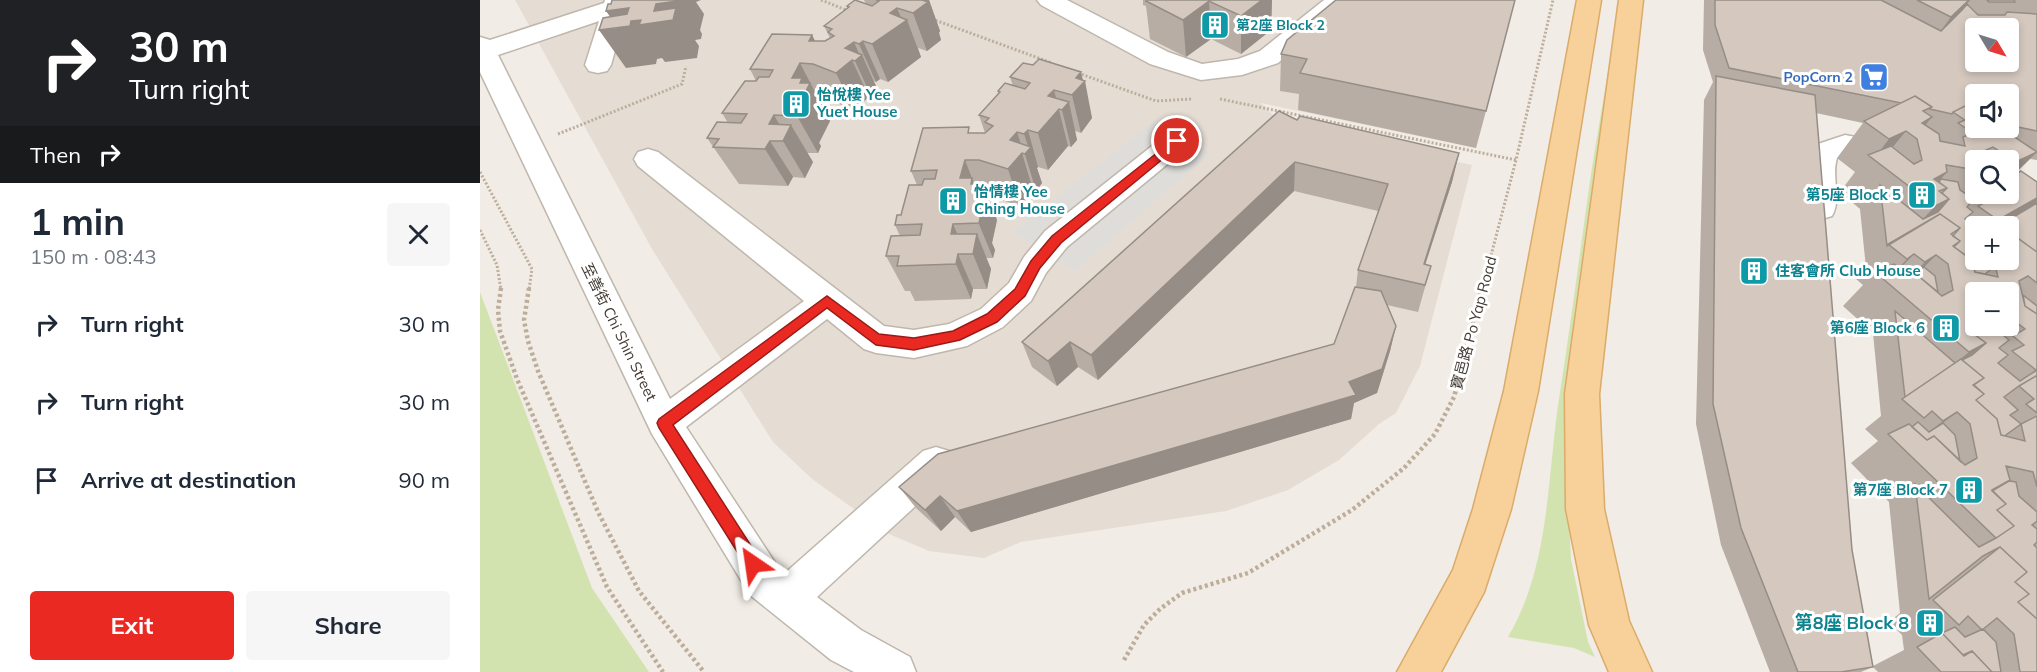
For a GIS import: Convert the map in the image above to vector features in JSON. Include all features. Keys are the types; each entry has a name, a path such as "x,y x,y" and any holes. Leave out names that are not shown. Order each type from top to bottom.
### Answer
{"main road":[{"path":"1418,672 1470,578 1492,509 1521,391 1589,0"},
{"path":"1631,0 1582,394 1585,509 1609,625 1631,672"}],"street":[{"path":"1049,0 1159,58 1201,72 1242,67 1269,57 1339,0"},
{"path":"481,48 616,4"},
{"path":"598,65 616,4"},
{"name":"至善街 Chi Shin Street","path":"481,48 664,423 764,581 856,658 894,672"},
{"path":"648,159 876,339 914,344 955,336 992,318 1020,292 1035,265 1056,239 1177,141"},
{"path":"1825,240 1819,169 1825,152 1845,145 1965,168"},
{"path":"664,423 827,301"},
{"path":"786,599 946,453"}],"path":[{"name":"寶邑路 Po Yap Road","path":"1124,660 1144,625 1160,609 1182,593 1248,573 1331,522 1404,468 1435,434 1454,397 1516,160 1553,0"},
{"path":"556,134 682,84 686,66"},
{"path":"480,172 481,178 532,269 524,320 528,341 538,371 614,546 639,591 704,672"},
{"path":"480,230 497,265 502,285 498,310 500,331 517,379 607,586 663,672"}],"shaded area":[{"path":"515,0 1514,0 1476,148 1261,103 1282,124 1472,165 1420,366 1396,413 1379,424 1339,460 1288,490 1226,511 1021,542 984,558 929,551 889,534 812,479 773,442 652,249"},
{"path":"1153,121 1211,153 1073,272 1013,232"}],"green space":[{"path":"1618,0 1626,0 1565,439 1571,559 1588,642 1595,657 1574,648 1508,637 1522,610 1532,581 1545,521 1559,399"},
{"path":"480,292 592,588 649,672 480,672"}],"building":[{"path":"612,0 678,1 656,4 654,11 676,8 673,20 639,25 641,20 631,21 630,26 599,30 603,18 627,14 629,8 606,11"},
{"path":"855,0 872,6 879,1 876,0 928,2 913,13 897,8 890,13 907,20 872,44 863,41 859,44 854,42 845,48 862,55 836,73 813,64 800,63 792,78 802,78 800,83 810,83 797,109 800,109 797,116 774,115 769,124 791,125 783,141 770,141 765,149 713,147 719,139 707,138 717,122 741,123 747,114 722,113 745,81 756,81 759,77 769,77 773,70 750,69 772,34 812,35 809,41 825,41 834,36 828,32 832,29 824,26"},
{"path":"1147,0 1262,0 1241,16 1209,1 1183,20"},
{"path":"1336,0 1515,0 1486,111 1300,73 1307,59 1281,54 1287,40"},
{"name":"PopCorn 2","path":"1715,0 1881,0 1941,31 1967,4 1978,15 2005,15 2007,12 2037,14 2037,131 2019,127 2019,84 1965,84 1965,106 1952,114 1930,109 1932,107 1915,96 1901,103 1729,68 1715,25"},
{"path":"1917,0 1969,0 1951,17"},
{"path":"1987,0 2014,0 2015,2 1989,2"},
{"path":"1039,59 1081,72 1076,78 1085,81 1072,95 1054,90 1048,96 1069,102 1062,110 1059,109 1038,133 1028,130 1024,134 1017,132 1010,140 1031,147 1025,154 1022,153 1008,169 979,160 965,160 960,178 972,178 971,184 983,184 978,214 981,214 979,223 953,224 951,234 977,234 973,254 958,254 956,264 897,266 899,256 886,256 891,236 920,235 922,224 895,225 897,215 901,215 909,185 922,185 924,179 935,179 937,170 911,171 923,128 969,127 968,133 985,133 993,126 985,122 989,118 979,115 1005,83 1025,89 1030,83 1010,77 1023,63 1033,65"},
{"name":"住客會所 Club House","path":"1716,76 1815,95 1852,550 1873,667 1841,672 1798,672 1741,528 1713,404"},
{"path":"1915,96 1932,107 1923,111 1932,117 1922,123 1939,134 1940,141 1965,146 1963,137 1965,136 2016,138 2037,152 2019,161 2019,150 1998,150 1993,147 1986,150 1965,150 1965,168 1946,165 1947,172 1934,179 1947,188 1939,191 1949,199 1935,206 1868,155 1891,146 1914,164 1922,160 1917,139 1906,131 1889,139 1864,121"},
{"path":"1965,106 1965,120 1953,112"},
{"path":"1279,111 1297,120 1300,116 1459,153 1424,264 1431,266 1425,285 1358,270 1388,184 1295,162 1091,355 1070,342 1048,361 1022,342"},
{"path":"1965,120 1965,128 1958,123"},
{"path":"2021,171 2037,182 2037,198 2005,216 1992,216 1978,206 1982,204 2019,204 2019,172"},
{"path":"1941,179 1958,182 1960,190 1965,193 1965,204 1970,204 1967,207 1973,212 1965,216 1965,255 1954,247 1960,241 1953,236 1960,228 1940,214 1887,246 1880,185 1923,219 1938,212 1949,199 1942,193 1947,188 1939,182"},
{"path":"2037,203 2037,252 2019,239 2019,216 2015,216"},
{"path":"1940,214 1960,228 1951,234 1960,241 1953,246 1965,255 1965,270 1974,270 1998,277 1996,270 2019,270 2019,239 2037,252 2037,283 2028,276 2019,281 2025,306 2037,314 2037,369 2012,351 2024,345 2013,336 2019,336 2019,332 2025,329 2019,324 2019,282 1965,282 1965,336 1977,336 1986,343 1969,352 1875,272 1894,264 1910,276 1916,274 1942,296 1953,290 1948,264 1936,255 1925,262 1914,254 1907,259 1888,244"},
{"path":"1902,266 1913,274 1924,267 1935,276 1938,292 1916,274 1910,276 1899,268"},
{"path":"1974,270 1990,270 1985,274"},
{"path":"1355,287 1381,291 1396,326 1382,369 1349,382 1356,395 957,511 940,496 925,510 899,487 938,454 1334,344"},
{"path":"2023,295 2037,306 2037,314 2025,306"},
{"path":"1895,311 1955,363 1905,397"},
{"path":"1976,336 2004,336 2009,340 1999,348 2008,355 1998,363 2020,381 2037,370 2037,377 2004,397 2018,410 2010,415 2021,424 2006,436 2001,435 1997,419 1976,400 1984,394 1974,385 1984,378 1962,360 1986,343"},
{"path":"1961,359 1984,378 1973,385 1984,394 1976,400 1997,419 2001,435 2025,441 2021,424 2037,416 2037,487 2033,472 2006,466 2010,480 1992,490 2006,504 1997,510 2014,526 1996,538 1888,434 1909,424 1927,440 1934,436 1965,465 1977,458 1970,424 1957,412 1943,421 1932,411 1924,418 1902,399"},
{"path":"2036,376 2037,413 2026,404 2034,399 2019,386"},
{"path":"1918,422 1929,432 1943,423 1955,435 1960,461 1934,436 1927,440 1912,427"},
{"path":"2009,481 2016,482 2019,496 2037,512 2037,521 2032,525 2037,529 2037,542 2034,545 2037,548 2037,619 2018,602 2029,594 2015,582 2027,572 2000,547 1983,556 1929,599 1915,484 1979,547 2014,526 1997,510 2006,504 1992,491"},
{"path":"2000,547 2027,572 2015,582 2029,594 2018,602 2037,619 2037,672 2020,672 2014,634 1997,618 1982,630 1968,616 1959,625 1933,600"},
{"path":"1932,622 1942,633 1933,637"},
{"path":"1955,627 1965,637 1983,629 1996,642 2001,672 1992,672 1972,651 1963,655 1942,633"},
{"path":"1942,633 1964,656 1972,651 1992,672 1941,672 1917,647"}],"place":[{"name":"第2座 Block 2","path":"1215,25"},
{"name":"PopCorn 2","path":"1874,77"},
{"name":"怡悅樓 Yee Yuet House","path":"796,104"},
{"name":"第5座 Block 5","path":"1922,195"},
{"name":"怡情樓 Yee Ching House","path":"953,201"},
{"name":"住客會所 Club House","path":"1754,271"},
{"name":"第6座 Block 6","path":"1946,328"},
{"name":"第7座 Block 7","path":"1969,490"},
{"name":"第8座 Block 8","path":"1930,623"}],"route":[{"path":"753,564 664,423 827,301 876,339 914,344 955,336 992,318 1020,292 1035,265 1056,239 1177,141"}]}
